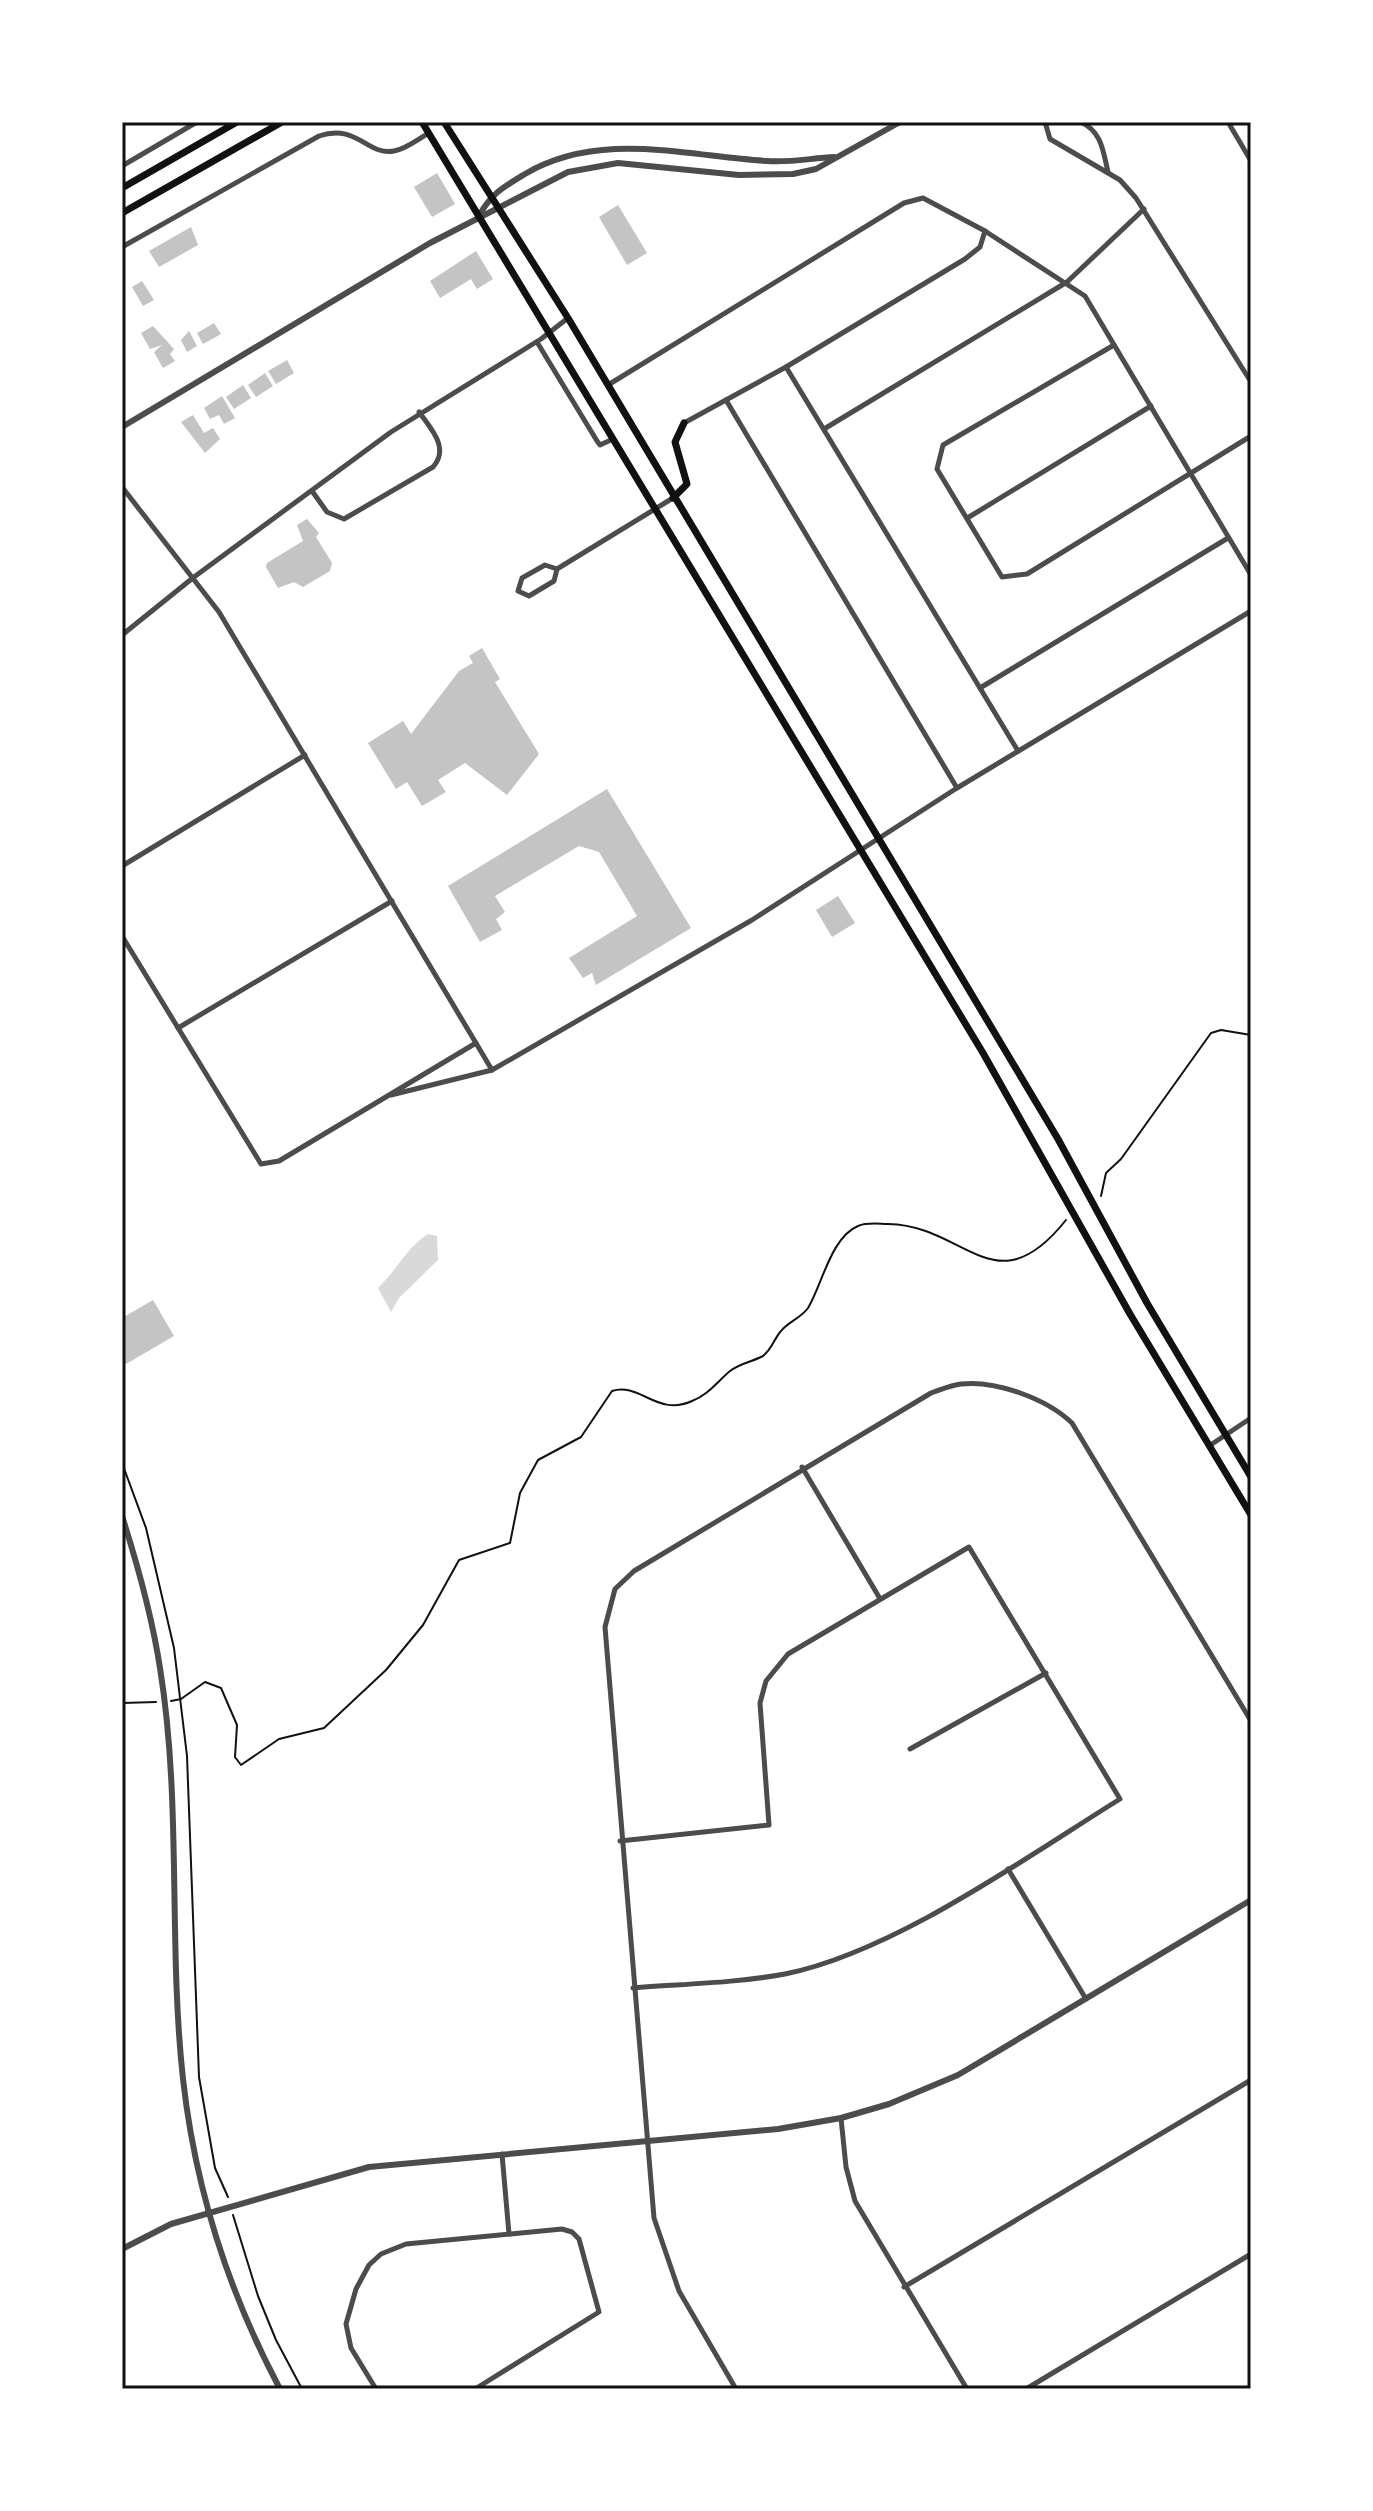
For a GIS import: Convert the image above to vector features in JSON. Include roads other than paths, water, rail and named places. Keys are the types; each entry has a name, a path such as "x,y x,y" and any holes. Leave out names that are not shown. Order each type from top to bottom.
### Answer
{"main road":[{"path":"122,188 237,122"},
{"path":"122,213 282,122"},
{"path":"422,122 862,851 1251,1515"},
{"path":"444,122 568,318 1058,1139 1251,1477"},
{"path":"673,498 687,484 675,442 684,423"}],"street":[{"path":"122,166 197,122"},
{"path":"122,427 480,215 500,210 547,181 602,165 634,164 772,175 816,169 900,122"},
{"path":"1045,122 1050,139 1109,173 1128,188 1251,382"},
{"path":"1081,122 1091,127 1099,138 1109,173"},
{"path":"1228,122 1251,161"},
{"path":"122,247 319,136 349,134 388,152 399,150 429,133"},
{"path":"480,215 491,195 547,163 599,149 632,148 771,162 838,157"},
{"path":"608,385 904,203 923,198 985,231 1085,296 1251,575"},
{"path":"824,429 1067,282 1144,209"},
{"path":"684,423 786,367 965,259 980,247 985,231"},
{"path":"122,635 194,577 419,412 537,342 568,318"},
{"path":"537,342 600,445 615,438"},
{"path":"1114,345 943,445 937,469 969,517 1002,577 1027,574 1251,436"},
{"path":"786,367 1018,751"},
{"path":"726,400 957,788"},
{"path":"969,517 1151,406"},
{"path":"312,491 327,512 344,519 433,467 440,455 440,442 419,412"},
{"path":"122,487 219,612 492,1070"},
{"path":"557,569 545,565 522,578 518,591 529,596 554,581 557,569 673,498"},
{"path":"980,688 1228,538"},
{"path":"391,1095 492,1070 759,915 957,788 1251,611"},
{"path":"122,866 305,755"},
{"path":"178,1028 392,901"},
{"path":"122,936 258,1162 274,1163 476,1043"},
{"path":"736,2389 673,2279 654,2218 620,1841 605,1627 615,1589 634,1571 802,1467 931,1393 962,1383 1027,1393 1056,1408 1072,1423 1251,1721"},
{"path":"1209,1446 1251,1418"},
{"path":"802,1467 879,1597"},
{"path":"122,1516 150,1614 164,1702 183,2079 209,2214 249,2326 280,2389"},
{"path":"620,1841 769,1825 760,1703 766,1681 788,1654 879,1597 969,1547 1120,1799 1008,1869 886,1938 823,1963 785,1974 633,1988"},
{"path":"910,1749 1046,1673"},
{"path":"1008,1869 1086,1999"},
{"path":"122,2249 150,2231 369,2167 778,2129 841,2118 889,2104 958,2075 1251,1900"},
{"path":"904,2287 1251,2080"},
{"path":"841,2118 846,2167 855,2201 967,2389"},
{"path":"502,2154 509,2234"},
{"path":"376,2389 351,2348 346,2324 350,2302 369,2265 381,2254 406,2244 562,2229 576,2235 599,2302 599,2312 475,2389"},
{"path":"1026,2389 1251,2254"}]}
